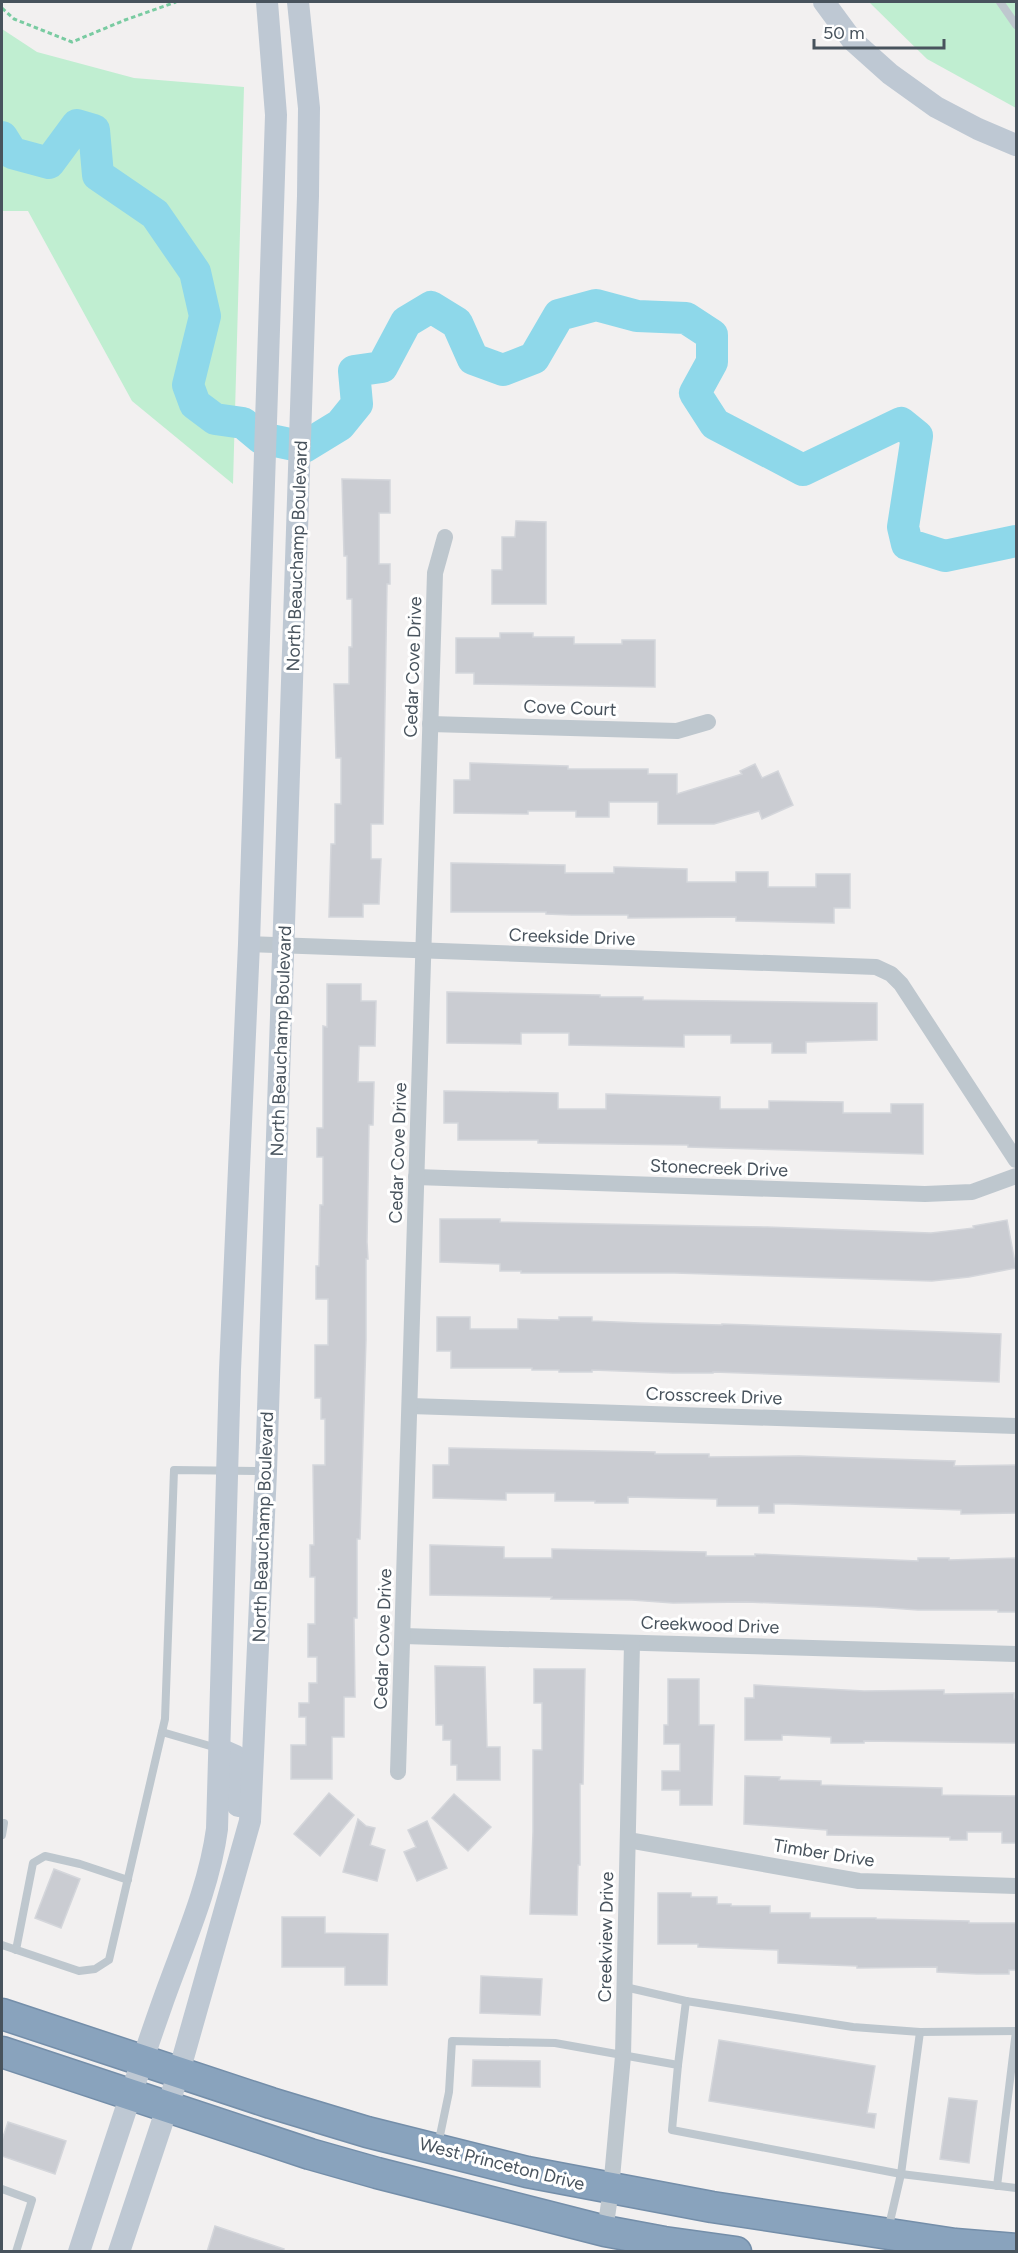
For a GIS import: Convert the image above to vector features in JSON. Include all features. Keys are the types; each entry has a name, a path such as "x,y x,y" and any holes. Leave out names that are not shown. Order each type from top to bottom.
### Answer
{"highway":[{"name":"West Princeton Drive","path":"2,2014 271,2103 367,2132 527,2172 611,2190 712,2207 955,2244 1017,2249"},
{"path":"2,2052 130,2096 354,2167 604,2236 736,2252"}],"street":[{"name":"North Beauchamp Boulevard","path":"79,2252 142,2059 214,1856 219,1804 231,1358 249,944 276,115 267,2"},
{"name":"North Beauchamp Boulevard","path":"119,2252 179,2072 250,1821 266,1471 308,196 309,108 298,2"},
{"path":"824,2 852,40 890,74 936,107 978,129 1017,145"},
{"name":"Cedar Cove Drive","path":"398,1772 435,573 446,537"},
{"name":"Cove Court","path":"430,724 677,730 708,722"},
{"name":"Creekside Drive","path":"249,944 876,967 891,974 908,993 1017,1160"},
{"name":"Stonecreek Drive","path":"417,1177 925,1194 972,1192 1017,1176"},
{"name":"Crosscreek Drive","path":"410,1406 1017,1426"},
{"name":"Creekwood Drive","path":"403,1636 1017,1654"},
{"name":"Creekview Drive","path":"604,2236 611,2190 623,2056 632,1643"},
{"path":"220,1749 236,1756 239,1814 250,1821"},
{"name":"Timber Drive","path":"628,1840 859,1881 1017,1886"}],"lane":[{"path":"1000,2 1017,25"},
{"path":"2,1944 79,1971 95,1969 109,1960 165,1719 174,1470 266,1471"},
{"path":"162,1732 220,1749"},
{"path":"2,1835 4,1823"},
{"path":"16,1950 33,1863 45,1856 80,1864 128,1880"},
{"path":"625,1988 686,2001 853,2028 920,2032 1016,2031 997,2186"},
{"path":"686,2001 672,2130 901,2174 1017,2188"},
{"path":"887,2233 901,2174 920,2032"},
{"path":"437,2148 449,2092 452,2041 555,2043 678,2066"},
{"path":"2,2189 32,2200 16,2252"}],"path":[{"path":"2,8 14,19 72,42 176,2"}],"green space":[{"path":"869,2 1016,2 1016,108 927,59"},
{"path":"2,29 37,52 134,78 244,87 233,484 132,401 28,211 2,211"}],"building":[{"path":"342,479 390,480 390,513 379,513 379,564 390,564 390,584 387,584 383,824 371,824 371,859 381,859 379,904 363,904 363,917 329,917 331,844 335,844 335,804 341,804 341,758 336,758 334,684 349,684 349,647 352,647 352,599 347,599"},
{"path":"516,521 546,522 546,604 492,604 492,570 502,570 502,537 515,537"},
{"path":"500,633 533,633 533,637 574,637 574,644 622,644 622,640 655,640 655,687 474,684 474,673 456,673 456,638 500,638"},
{"path":"470,763 568,766 568,769 648,769 648,774 677,774 677,794 742,774 740,771 755,764 762,778 778,771 793,805 762,819 759,811 714,824 658,824 658,802 609,802 609,817 576,817 576,811 528,811 528,814 454,813 454,780 470,780"},
{"path":"451,863 565,865 565,873 614,873 614,867 687,869 687,882 736,882 736,872 768,872 768,887 816,887 816,874 850,874 850,908 834,908 834,923 736,921 736,917 628,918 628,915 572,915 546,914 546,912 451,912"},
{"path":"327,984 361,984 361,1001 376,1001 375,1046 359,1046 358,1082 374,1082 373,1125 369,1125 368,1259 366,1259 360,1539 357,1539 357,1618 354,1618 355,1697 344,1697 344,1737 332,1737 332,1779 291,1779 291,1745 306,1745 306,1717 299,1717 299,1703 309,1703 309,1683 317,1683 317,1657 308,1657 308,1624 315,1624 315,1577 310,1577 310,1545 314,1545 313,1465 325,1465 325,1419 321,1419 321,1398 315,1398 315,1345 328,1345 328,1299 316,1299 320,1205 323,1205 323,1157 317,1157 317,1128 323,1128 323,1026 327,1027"},
{"path":"447,992 600,995 600,997 643,997 643,1000 877,1003 877,1040 806,1042 806,1053 772,1053 772,1043 731,1043 731,1035 684,1035 684,1047 569,1045 569,1033 521,1033 521,1044 447,1043"},
{"path":"444,1091 558,1093 558,1109 606,1109 606,1094 720,1097 720,1109 769,1109 769,1101 843,1102 843,1113 891,1113 891,1104 923,1104 923,1154 688,1147 688,1145 538,1143 538,1140 458,1140 458,1123 444,1123"},
{"path":"440,1219 931,1233 974,1228 973,1226 1007,1220 1016,1268 932,1281 675,1273 521,1273 521,1271 500,1271 500,1264 440,1262"},
{"path":"437,1317 470,1317 470,1329 518,1329 518,1319 559,1320 559,1317 592,1317 592,1321 640,1323 1001,1334 999,1382 713,1372 592,1370 592,1372 559,1372 559,1370 532,1370 532,1368 451,1368 451,1351 437,1351"},
{"path":"449,1448 655,1452 655,1454 709,1454 709,1457 799,1456 955,1461 954,1466 1017,1465 1017,1513 961,1514 961,1510 774,1504 774,1513 759,1513 759,1506 717,1506 717,1499 628,1497 628,1503 595,1503 595,1501 555,1501 555,1493 506,1493 506,1500 433,1498 433,1465 449,1465"},
{"path":"430,1545 504,1547 504,1558 552,1558 552,1549 706,1552 706,1556 755,1556 755,1554 918,1561 918,1558 949,1558 949,1560 1017,1558 1017,1612 747,1602 673,1603 551,1599 552,1597 430,1595"},
{"path":"435,1666 485,1667 487,1747 500,1747 500,1780 457,1780 457,1765 451,1765 451,1740 443,1740 443,1725 436,1725"},
{"path":"534,1669 585,1669 577,1915 530,1914 533,1750 542,1750 542,1703 534,1703"},
{"path":"668,1679 699,1679 699,1725 714,1725 712,1805 680,1805 680,1790 662,1790 662,1771 680,1771 680,1744 664,1744 664,1725 668,1725"},
{"path":"754,1685 864,1691 944,1690 944,1694 1014,1693 1014,1699 1017,1699 1017,1743 864,1741 864,1743 831,1743 831,1737 782,1735 782,1740 745,1740 745,1698 754,1698"},
{"path":"745,1776 821,1781 821,1785 942,1788 942,1795 1017,1796 1017,1843 1002,1843 1002,1832 967,1832 967,1840 950,1840 950,1837 827,1835 827,1830 744,1824"},
{"path":"329,1793 354,1815 320,1856 294,1834"},
{"path":"454,1794 491,1827 468,1851 432,1818"},
{"path":"358,1819 366,1826 375,1828 370,1845 385,1850 377,1881 343,1872"},
{"path":"427,1821 447,1868 417,1881 404,1852 416,1847 408,1830"},
{"path":"54,1869 80,1879 61,1928 35,1918"},
{"path":"658,1893 691,1893 691,1897 717,1897 717,1904 770,1906 770,1913 810,1913 810,1918 1017,1923 1017,1970 1009,1970 1009,1974 977,1974 937,1972 937,1967 857,1968 857,1966 778,1963 778,1950 698,1947 698,1944 658,1944"},
{"path":"282,1917 325,1917 325,1933 388,1934 387,1985 345,1985 345,1967 282,1967"},
{"path":"481,1976 542,1979 540,2015 480,2013"},
{"path":"719,2040 875,2066 867,2113 876,2114 874,2128 709,2101"},
{"path":"473,2060 540,2061 540,2087 472,2086"},
{"path":"949,2098 977,2101 969,2163 940,2159"},
{"path":"8,2122 66,2141 55,2174 2,2156 2,2140"},
{"path":"215,2226 284,2249 283,2252 207,2252"}],"waterway":[{"path":"2,137 12,153 49,163 77,125 94,130 98,175 155,214 195,272 205,316 188,385 195,404 215,419 243,423 261,438 304,447 340,425 357,404 354,371 382,367 406,322 431,307 457,323 473,359 503,370 534,358 559,315 596,305 637,316 686,318 712,335 712,362 695,393 715,424 803,470 901,423 917,436 903,527 907,544 945,556 1016,541"}]}
